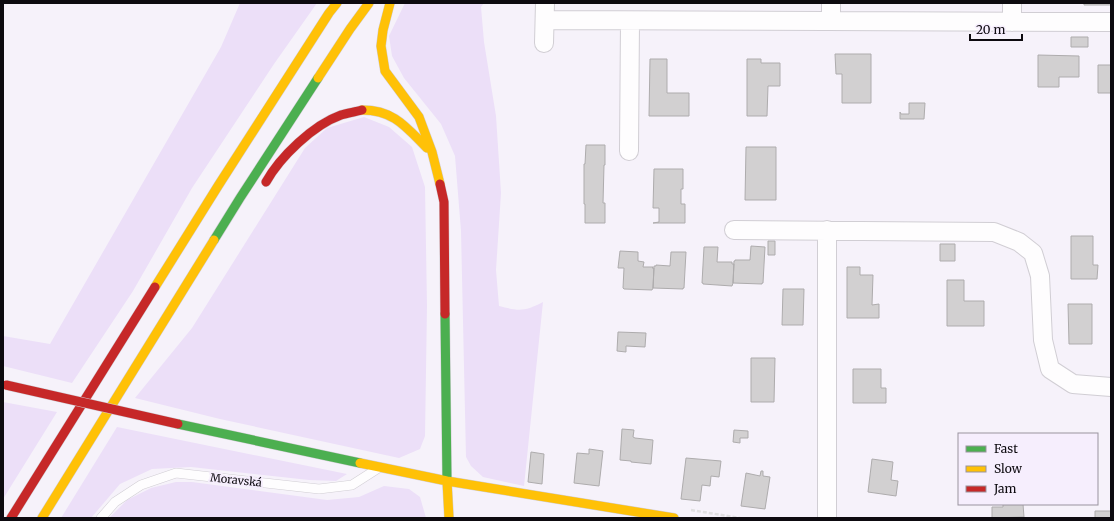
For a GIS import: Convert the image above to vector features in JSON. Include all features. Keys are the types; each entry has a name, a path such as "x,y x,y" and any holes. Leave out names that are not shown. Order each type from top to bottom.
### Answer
{"main road":[{"path":"11,518 218,186 337,3"},
{"path":"42,518 240,198 350,29 369,3"},
{"path":"390,3 383,30 381,46 385,71 419,117 432,152 444,202 448,518"},
{"path":"260,191 272,171 295,146 320,125 341,115 363,110 384,113 400,122 432,152"},
{"path":"129,377 162,342"},
{"path":"5,385 178,424 586,511 674,518"}],"street":[{"path":"831,3 831,21"},
{"path":"1012,3 1012,22"},
{"path":"544,43 545,12 630,21 1111,22"},
{"path":"629,151 630,21"},
{"path":"734,230 994,232 1019,242 1033,253 1040,276 1043,340 1050,369 1073,384 1111,387"},
{"path":"827,230 827,518"}],"lane":[{"name":"Moravská","path":"101,518 115,502 141,485 176,473 319,489 352,485 380,467"}],"shaded area":[{"path":"240,3 317,3 274,64 192,188 133,291 72,383 3,366 3,336 50,344 221,47"},
{"path":"405,3 484,3 481,7 484,42 496,116 501,193 496,270 499,306 521,310 531,308 543,302 524,486 483,477 471,466 466,457 461,231 455,156 441,124 404,78 392,56 389,36"},
{"path":"364,117 389,127 412,147 425,187 427,306 425,436 420,449 399,458 220,419 135,398 192,328 305,148 327,128"},
{"path":"3,402 57,412 3,499"},
{"path":"117,427 347,474 336,481 309,480 191,467 152,469 120,484 91,518 61,518"},
{"path":"176,482 192,482 327,500 359,497 384,486 409,489 420,497 426,518 109,518 127,500 151,488"}],"building":[{"path":"1084,3 1111,3 1111,5 1084,5"},
{"path":"1071,37 1088,37 1088,47 1071,47"},
{"path":"835,54 871,54 871,103 842,103 842,74 836,74"},
{"path":"1038,55 1079,56 1079,77 1059,77 1059,87 1038,87"},
{"path":"650,59 667,59 667,93 689,93 689,116 649,116"},
{"path":"747,59 761,59 761,63 780,63 780,86 768,86 767,116 747,116"},
{"path":"1098,65 1111,65 1111,93 1098,93"},
{"path":"909,103 925,103 924,119 900,119 900,112 901,114 909,114"},
{"path":"586,145 605,145 603,203 605,203 605,223 585,223 584,164"},
{"path":"746,147 776,147 776,200 745,200"},
{"path":"654,169 683,169 681,204 685,204 685,223 653,223 659,222 659,208 653,208"},
{"path":"1071,236 1093,236 1093,265 1098,265 1097,279 1071,279"},
{"path":"768,241 775,241 775,255 768,255"},
{"path":"940,244 955,244 955,261 940,261"},
{"path":"751,246 765,247 763,283 733,283 734,261 750,260"},
{"path":"704,247 718,247 717,262 732,262 732,264 734,264 732,286 702,283"},
{"path":"620,251 638,252 638,261 644,262 643,267 654,268 652,290 623,288 624,268 618,268"},
{"path":"671,252 686,252 684,288 653,288 654,266 670,266"},
{"path":"847,267 860,267 860,275 873,275 872,305 879,304 879,318 847,318"},
{"path":"947,280 964,280 964,301 984,301 984,326 947,326"},
{"path":"783,289 804,289 803,325 782,325"},
{"path":"1068,304 1092,304 1092,344 1069,344"},
{"path":"618,332 646,333 645,347 626,346 626,352 617,351"},
{"path":"751,358 775,358 774,402 751,402"},
{"path":"853,369 881,369 881,388 886,388 886,403 853,403"},
{"path":"622,429 634,430 633,437 635,438 653,440 651,464 620,460"},
{"path":"734,430 748,431 748,438 740,438 740,443 733,442"},
{"path":"589,449 603,451 599,486 574,483 577,453 589,454"},
{"path":"531,452 544,454 542,484 528,482"},
{"path":"686,458 721,461 719,477 711,476 710,486 702,485 700,501 681,499"},
{"path":"872,459 893,462 891,480 898,481 896,496 868,492"},
{"path":"761,471 763,471 763,476 770,477 765,509 741,506 746,473 760,476"},
{"path":"1003,505 1023,505 1024,517 992,518 992,507 1003,507"},
{"path":"1095,511 1111,511 1111,518 1095,518"}],"traffic: fast":[{"path":"214,240 318,78"},
{"path":"445,314 447,481"},
{"path":"178,424 360,463"}],"traffic: slow":[{"path":"155,287 218,186 329,13 337,3"},
{"path":"318,78 369,3"},
{"path":"390,3 383,30 381,46 385,71 419,117 432,152 440,184"},
{"path":"362,110 383,113 391,116 406,127 427,148"},
{"path":"42,518 214,240"},
{"path":"360,463 447,481 674,518"},
{"path":"447,481 449,518"}],"traffic: jam":[{"path":"266,182 288,152 319,126 341,115 362,110"},
{"path":"440,184 444,202 445,314"},
{"path":"11,518 155,287"},
{"path":"6,385 178,424"}]}
